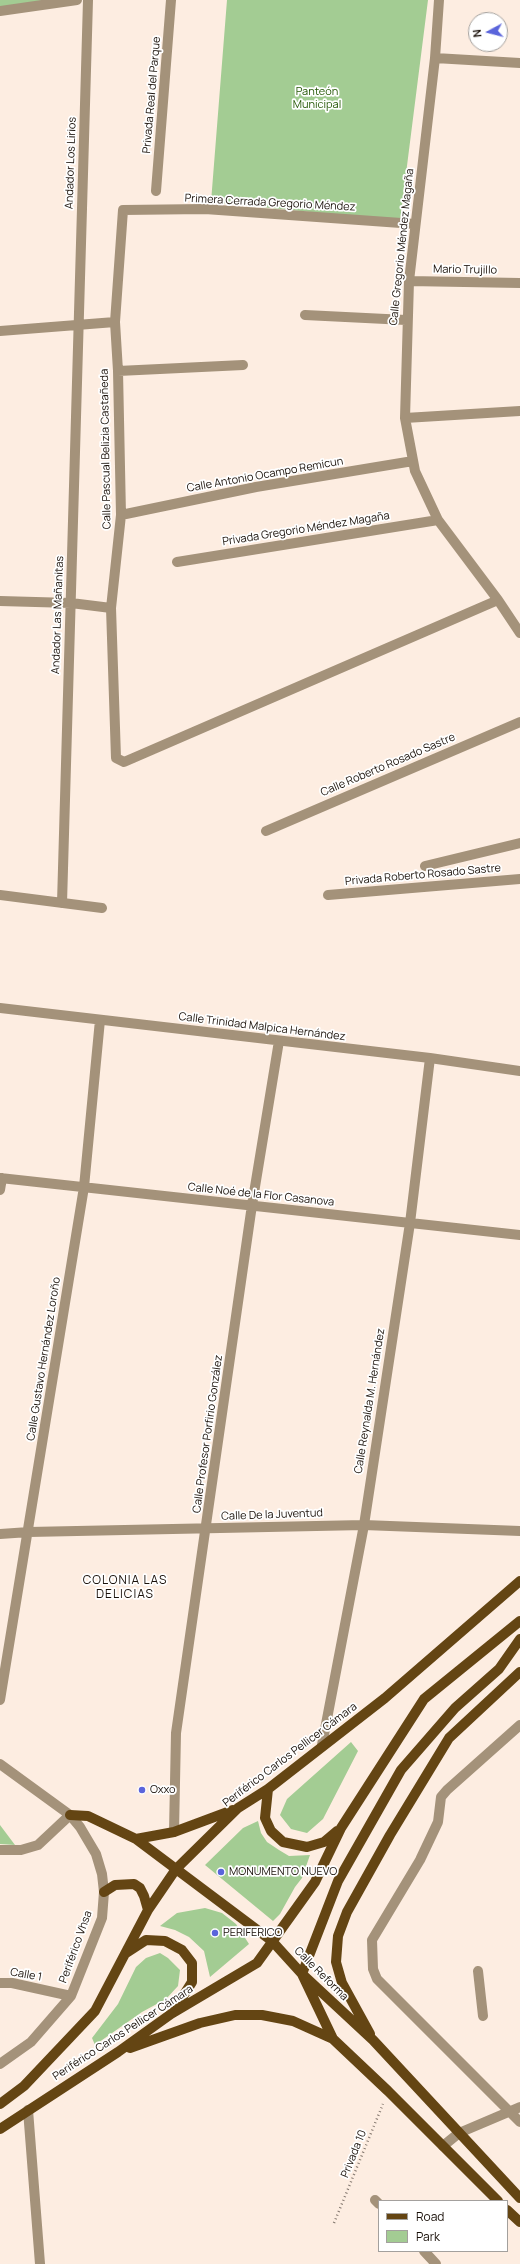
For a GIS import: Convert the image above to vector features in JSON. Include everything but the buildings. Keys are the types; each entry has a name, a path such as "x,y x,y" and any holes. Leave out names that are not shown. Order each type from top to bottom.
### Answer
{"main road":[{"name":"Periférico Carlos Pellicer Cámara","path":"0,2104 24,2086 95,2011 148,1910 176,1869 238,1808 268,1789 322,1745 385,1698 520,1581"},
{"name":"Periférico Carlos Pellicer Cámara","path":"0,2129 118,2052 171,2014 257,1963 315,1882 341,1828 424,1699 520,1621"},
{"path":"333,2039 302,1974 338,1881 400,1770 455,1708 499,1669 520,1639"},
{"path":"373,2040 342,1983 336,1962 338,1936 347,1912 390,1835 449,1738 520,1672"},
{"path":"268,1789 265,1818 271,1831 283,1842 307,1847 324,1842 341,1828"},
{"path":"136,1839 174,1832 238,1808"},
{"name":"Calle Reforma","path":"70,1815 88,1816 136,1839 272,1941 302,1974 373,2040 520,2198"},
{"path":"104,1892 115,1885 134,1884 140,1888 148,1910"},
{"path":"126,1954 146,1940 165,1941 182,1950 192,1963 192,1982 171,2014"},
{"path":"118,2052 200,2023 235,2015 262,2015 293,2021 333,2039 388,2091 497,2200"},
{"path":"508,2211 520,2222"}],"street":[{"path":"0,12 77,0"},
{"name":"Andador Los Lirios","path":"78,326 88,0"},
{"name":"Privada Real del Parque","path":"156,192 171,0"},
{"name":"Calle Gregorio Méndez Magaña","path":"439,0 435,58 409,281 406,320 405,418 415,471 438,520 498,600 520,633"},
{"path":"435,58 520,63"},
{"name":"Primera Cerrada Gregorio Méndez","path":"123,210 205,209 415,224"},
{"name":"Calle Pascual Belizia Castañeda","path":"123,210 115,322 118,371 121,515 111,608 116,758 124,762 498,600"},
{"name":"Mario Trujillo","path":"409,281 520,283"},
{"path":"305,314 406,320"},
{"path":"0,331 115,322"},
{"name":"Andador Las Mañanitas","path":"62,903 78,326"},
{"path":"118,371 243,365"},
{"path":"405,418 520,411"},
{"name":"Calle Antonio Ocampo Remicun","path":"121,515 256,487 412,461"},
{"name":"Privada Gregorio Méndez Magaña","path":"176,562 438,520"},
{"path":"0,601 70,603 111,608"},
{"name":"Calle Roberto Rosado Sastre","path":"266,831 520,722"},
{"path":"425,866 520,843"},
{"name":"Privada Roberto Rosado Sastre","path":"328,895 520,879"},
{"path":"0,895 102,908"},
{"name":"Calle Trinidad Malpica Hernández","path":"0,1008 430,1058 520,1071"},
{"name":"Calle Gustavo Hernández Loroño","path":"0,1700 29,1532 84,1187 100,1020"},
{"name":"Calle Profesor Porfirio González","path":"174,1832 176,1733 252,1205 279,1041"},
{"name":"Calle Reynalda M. Hernández","path":"322,1745 364,1525 410,1223 430,1058"},
{"path":"0,1190 1,1178"},
{"name":"Calle Noé de la Flor Casanova","path":"1,1178 520,1235"},
{"name":"Calle De la Juventud","path":"0,1534 29,1532 206,1530 364,1525 520,1531"},
{"path":"520,1725 441,1797 438,1822 420,1860 372,1940 373,1970 378,1978 515,2109 520,2122"},
{"name":"Periférico Vhsa","path":"0,1764 70,1815 86,1835 96,1854 102,1874 104,1892 102,1918 71,1996 31,2042 0,2064"},
{"path":"0,1850 21,1850 38,1845 70,1815"},
{"path":"478,1970 483,2016"},
{"name":"Calle 1","path":"0,1983 12,1983 71,1996"},
{"path":"443,2146 459,2133 515,2109"},
{"path":"28,2110 40,2264"},
{"path":"425,2252 436,2264"}],"path":[{"name":"Privada 10","path":"334,2223 388,2091"}],"green space":[{"path":"0,0 77,0 0,11"},
{"name":"Panteón Municipal","path":"227,0 428,0 400,221 211,202"},
{"path":"351,1742 358,1751 323,1819 307,1833 291,1829 280,1815 287,1799"},
{"path":"258,1821 261,1833 267,1842 279,1850 289,1856 310,1855 302,1878 295,1887 280,1914 273,1921 205,1865 243,1828"},
{"path":"0,1825 15,1845 0,1844"},
{"path":"205,1908 222,1913 236,1924 249,1944 210,1977 204,1951 189,1937 175,1930 160,1926 177,1913"},
{"path":"160,1953 168,1958 180,1970 178,1986 166,1999 142,2012 95,2045 92,2038 118,2004 136,1967 146,1958"}],"place":[{"name":"Oxxo","path":"142,1790"},
{"name":"MONUMENTO NUEVO","path":"221,1872"},
{"name":"PERIFERICO","path":"215,1933"}],"district":[{"name":"COLONIA LAS DELICIAS","path":"125,1588"}]}
